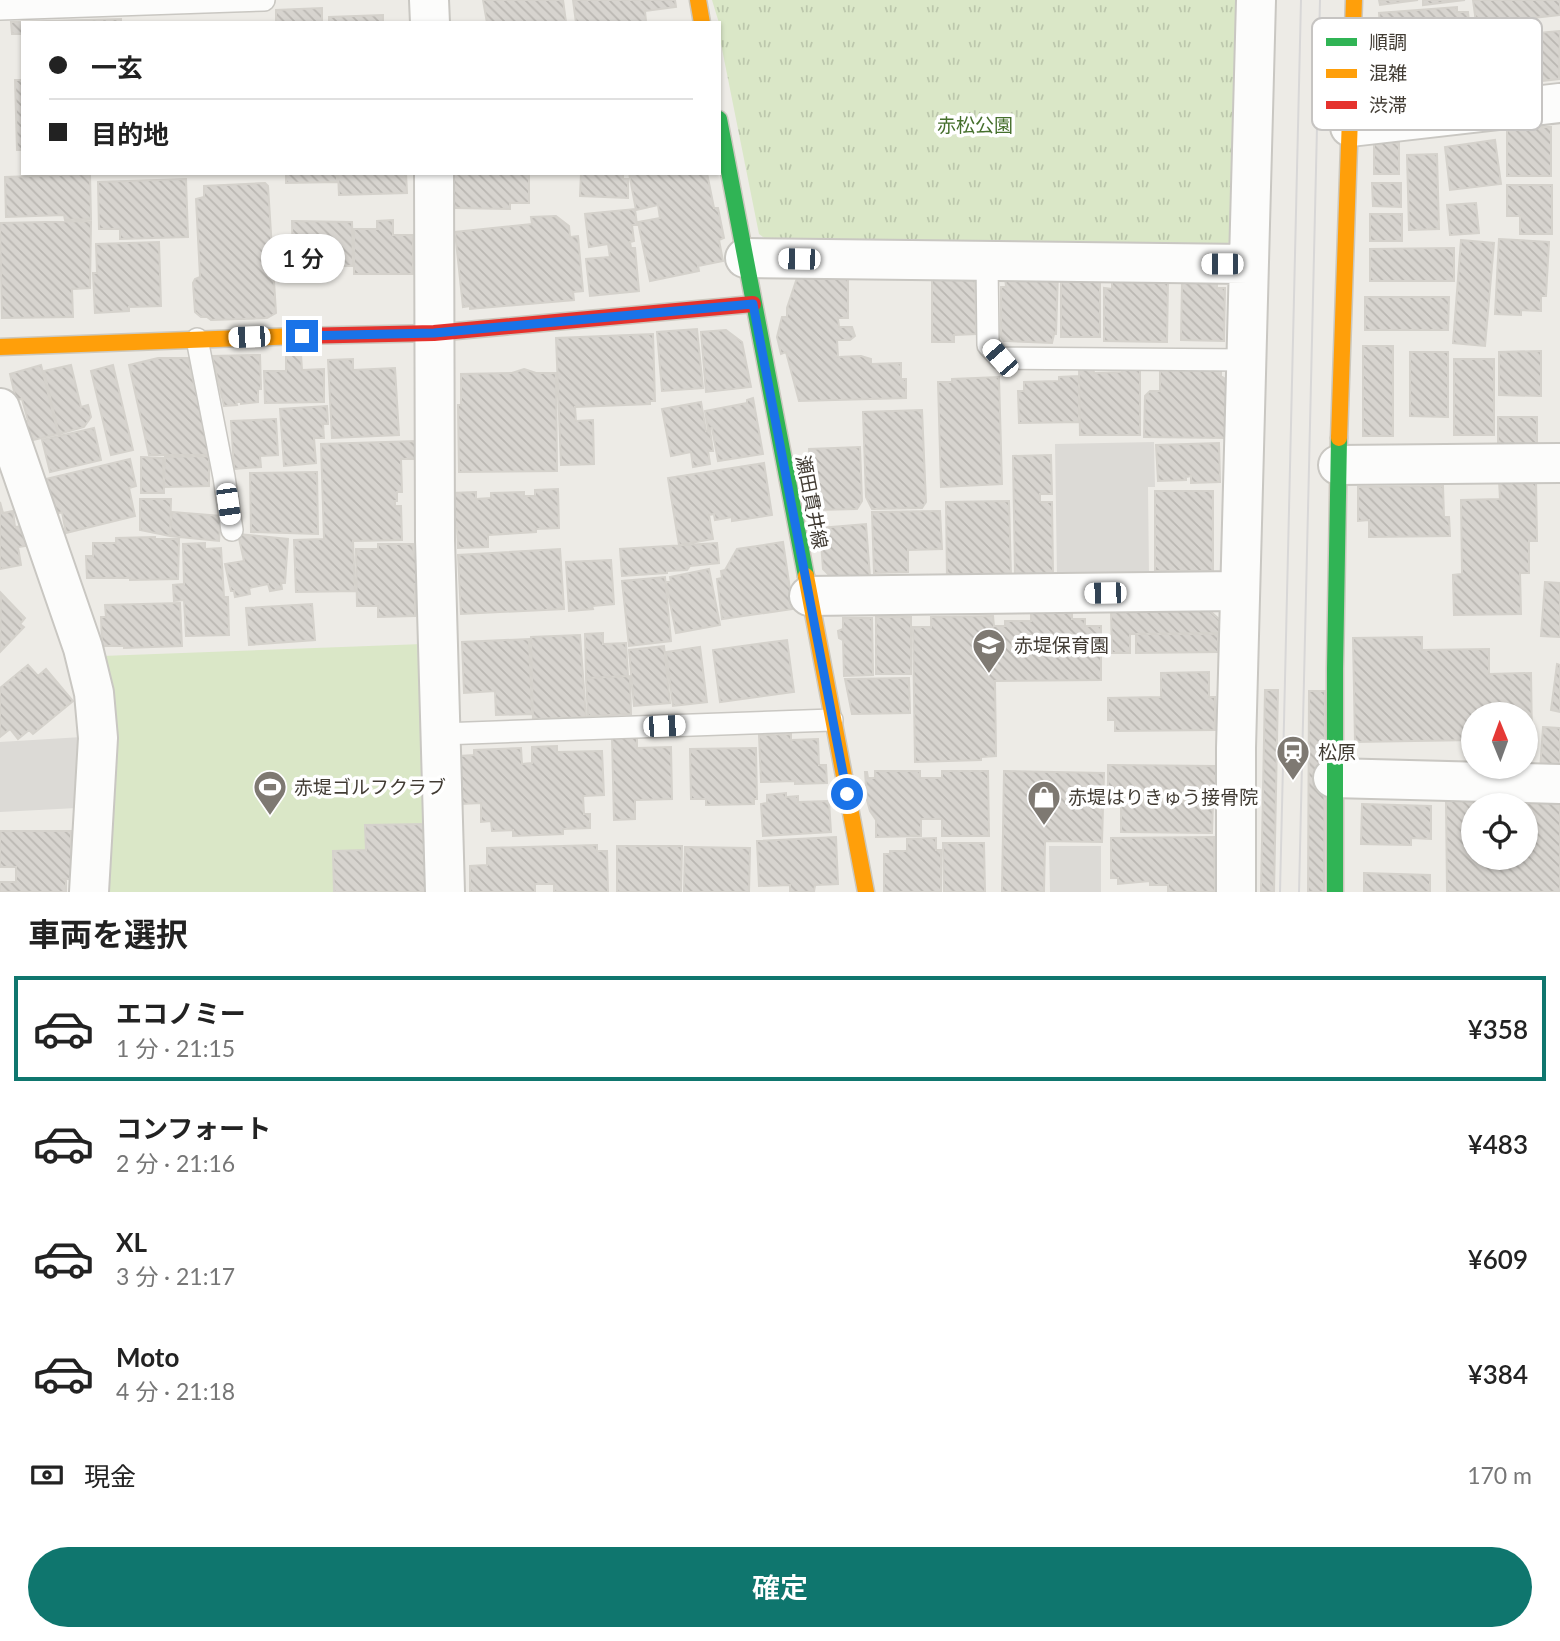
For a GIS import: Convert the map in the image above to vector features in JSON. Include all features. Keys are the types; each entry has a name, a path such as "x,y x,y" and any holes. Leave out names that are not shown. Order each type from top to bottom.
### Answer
{"street":[{"path":"429,0 430,21"},
{"path":"698,0 702,21"},
{"path":"1236,892 1236,748 1256,0"},
{"path":"1353,18 1354,0"},
{"path":"1542,105 1560,103"},
{"name":"瀬田貫井線","path":"721,130 866,892"},
{"path":"1335,892 1333,778 1338,466 1350,130"},
{"path":"434,175 435,540 445,892"},
{"path":"745,258 1248,264"},
{"path":"0,347 434,333 753,304"},
{"path":"0,408 83,648 94,693 98,738 89,892"},
{"path":"1338,466 1560,463"},
{"path":"809,596 1240,591"},
{"path":"1333,778 1560,784"}],"lane":[{"path":"0,9 264,0"},
{"path":"987,262 988,345 1000,358 1247,360"},
{"path":"197,339 232,530"},
{"path":"441,734 832,720"}],"green space":[{"name":"赤松公園","path":"712,0 1239,0 1230,240 1221,252 781,250 759,234 721,44 721,21 718,21"},
{"name":"赤堤ゴルフクラブ","path":"423,644 429,892 109,892 116,741 102,656"}],"shaded area":[{"path":"1154,442 1155,487 1148,487 1149,574 1057,576 1055,444"},
{"path":"82,737 77,808 0,812 0,742"},
{"path":"1049,846 1101,846 1101,892 1050,892"}],"building":[{"path":"483,0 563,0 566,21 487,21"},
{"path":"573,0 675,0 676,7 645,11 646,21 576,21"},
{"path":"1379,0 1418,0 1380,5"},
{"path":"1423,0 1465,0 1423,5"},
{"path":"1473,0 1560,0 1560,15 1475,18"},
{"path":"1457,7 1457,12 1468,12 1469,18 1379,18 1379,13"},
{"path":"322,8 322,21 276,21 276,10"},
{"path":"383,15 383,21 329,21 329,17"},
{"path":"121,19 121,21 48,21"},
{"path":"11,22 21,22 21,34 12,34"},
{"path":"1560,31 1559,79 1542,81 1542,33"},
{"path":"15,80 21,80 21,150 17,150"},
{"path":"1542,127 1551,127 1551,176 1507,176 1507,130 1542,130"},
{"path":"1495,140 1501,184 1450,190 1445,147"},
{"path":"1374,142 1399,143 1399,174 1374,174"},
{"path":"1437,154 1439,229 1409,230 1407,155"},
{"path":"90,175 91,219 65,220 64,215 6,217 5,177"},
{"path":"286,175 337,175 337,182 286,183"},
{"path":"338,175 406,175 407,193 339,195"},
{"path":"454,175 529,175 529,203 510,203 510,209 454,208"},
{"path":"581,175 623,175 623,179 628,179 628,198 580,196"},
{"path":"629,175 707,175 724,238 719,240 723,261 698,266 699,271 650,281 638,222 660,218 658,205 636,210"},
{"path":"186,179 188,237 120,239 120,229 99,229 98,182"},
{"path":"265,183 268,186 276,313 267,318 211,320 201,317 195,312 193,283 200,277 196,199 204,197 204,186"},
{"path":"1372,183 1401,183 1401,207 1373,206"},
{"path":"1507,185 1552,185 1552,234 1520,234 1520,216 1507,216"},
{"path":"1476,203 1479,233 1450,235 1447,205"},
{"path":"635,209 637,225 632,225 634,241 630,242 631,248 635,248 639,291 590,296 586,259 610,257 608,244 589,247 585,214"},
{"path":"1370,214 1402,214 1402,241 1370,241"},
{"path":"556,216 569,226 570,237 578,236 583,291 573,292 574,300 470,309 470,306 463,307 455,232 532,224 531,217"},
{"path":"393,220 393,235 413,235 413,274 354,274 354,229 377,229 377,221"},
{"path":"91,221 90,288 72,289 73,317 2,318 0,223"},
{"path":"292,221 352,222 353,266 321,266 321,271 293,271"},
{"path":"1499,239 1549,242 1546,296 1541,296 1541,311 1521,310 1521,315 1495,314"},
{"path":"1461,240 1494,243 1485,346 1453,343"},
{"path":"159,242 161,306 129,307 129,311 95,313 93,273 97,273 96,244"},
{"path":"1454,248 1454,281 1370,281 1370,249"},
{"path":"932,273 975,273 976,334 954,335 954,342 932,342"},
{"path":"1058,273 1056,334 1052,343 1004,341 1001,337 1001,287 1006,287 1005,276"},
{"path":"848,274 848,318 838,318 839,327 852,327 855,336 850,340 837,340 838,357 861,356 871,359 871,364 901,363 901,379 906,379 906,398 799,401 786,352 781,354 777,337 782,317 787,317 787,308 798,275"},
{"path":"1061,275 1100,275 1100,337 1061,337"},
{"path":"1112,277 1168,281 1167,342 1104,341 1104,288 1112,289"},
{"path":"1182,282 1217,282 1217,288 1225,288 1224,341 1181,340"},
{"path":"1365,297 1449,297 1448,330 1365,330"},
{"path":"697,329 703,388 662,391 657,332"},
{"path":"726,330 742,342 751,387 706,392 701,332"},
{"path":"653,334 655,401 650,401 650,404 575,407 576,421 593,420 594,464 561,465 556,338"},
{"path":"1363,346 1393,346 1393,436 1363,436"},
{"path":"1541,351 1541,396 1499,395 1499,352"},
{"path":"1410,352 1448,352 1448,417 1410,416"},
{"path":"301,354 302,370 324,369 324,402 265,403 264,371 286,371 286,355"},
{"path":"260,355 261,389 258,389 258,402 236,402 237,405 224,406 212,356"},
{"path":"158,358 188,358 211,455 149,455 129,365"},
{"path":"353,359 353,370 395,368 399,435 332,438 328,360"},
{"path":"1454,359 1494,359 1494,435 1454,435"},
{"path":"41,365 58,434 33,440 32,435 27,436 24,421 28,421 22,399 16,400 10,374"},
{"path":"71,365 81,407 88,405 91,417 84,427 59,434 44,371"},
{"path":"113,365 133,450 111,455 91,371"},
{"path":"1093,366 1094,373 1140,368 1140,435 1080,435 1079,367"},
{"path":"524,369 536,373 556,373 557,471 459,472 458,405 461,405 461,374 512,373"},
{"path":"1160,370 1221,371 1221,376 1227,380 1226,438 1144,437 1145,396 1150,391 1160,391"},
{"path":"1079,376 1079,422 1019,423 1018,391 1024,391 1024,382 1059,381 1059,377"},
{"path":"999,377 1002,484 941,487 938,382"},
{"path":"753,398 763,454 718,461 712,428 708,429 705,411 747,403 747,400"},
{"path":"701,402 713,451 708,451 710,464 693,467 691,452 671,456 662,409"},
{"path":"327,406 328,424 323,424 324,438 314,438 316,463 284,466 280,409"},
{"path":"922,410 926,502 922,508 872,509 866,497 863,412"},
{"path":"1498,417 1537,417 1537,445 1498,444"},
{"path":"276,419 278,455 260,456 261,467 234,469 231,421"},
{"path":"94,428 101,460 50,472 42,440"},
{"path":"417,441 418,459 401,459 402,492 397,492 395,506 401,506 402,540 353,541 355,591 296,592 294,540 324,539 321,444"},
{"path":"1219,443 1220,482 1191,483 1191,476 1186,477 1186,480 1158,481 1156,445"},
{"path":"860,447 862,501 857,509 816,510 811,504 809,449"},
{"path":"1051,455 1052,494 1040,494 1040,502 1052,502 1053,575 1015,576 1013,456"},
{"path":"209,456 209,486 164,487 165,457"},
{"path":"141,457 163,458 164,493 141,493"},
{"path":"130,459 136,486 129,488 135,516 66,533 62,512 55,514 46,479"},
{"path":"764,463 772,515 732,521 732,517 715,520 714,514 709,515 713,539 679,545 668,478"},
{"path":"317,472 318,534 251,532 250,473"},
{"path":"1536,479 1537,541 1529,541 1529,573 1520,573 1521,614 1454,615 1453,575 1462,574 1461,500 1500,499 1499,480"},
{"path":"1443,486 1444,517 1449,517 1450,536 1369,537 1369,520 1358,521 1358,487"},
{"path":"558,489 559,528 488,535 488,547 458,548 457,528 453,528 451,493 476,492 476,499 491,498 491,493 524,492 524,496 535,496 535,490"},
{"path":"1155,491 1213,491 1213,571 1155,571"},
{"path":"140,499 171,499 170,536 140,530"},
{"path":"1009,501 1011,577 947,578 946,502"},
{"path":"0,502 3,513 13,511 15,527 23,526 26,546 18,547 21,565 0,569"},
{"path":"940,511 942,549 908,550 908,572 874,573 872,512"},
{"path":"172,512 221,516 219,541 170,536"},
{"path":"866,524 870,577 834,580 823,569 820,528"},
{"path":"238,534 288,539 285,583 281,583 282,589 270,591 268,584 249,588 250,594 235,597 225,564 244,561"},
{"path":"116,538 179,539 178,579 87,578 86,556 93,556 93,543 116,543"},
{"path":"783,542 793,609 722,619 717,579 722,578 721,571 725,570 737,549"},
{"path":"205,543 205,549 221,548 224,597 228,597 229,635 186,636 184,600 174,601 173,585 184,584 183,544"},
{"path":"717,543 719,563 690,566 687,570 667,573 622,576 620,549"},
{"path":"378,544 413,544 414,557 419,557 419,584 415,584 415,616 378,617 378,606 357,606 356,549 378,549"},
{"path":"560,549 564,609 461,614 458,555"},
{"path":"611,560 614,604 569,611 566,562"},
{"path":"709,569 720,625 676,633 666,582 671,582 670,577"},
{"path":"665,577 671,641 629,646 622,581"},
{"path":"1545,582 1560,583 1560,637 1541,636"},
{"path":"1,593 25,618 20,624 24,627 0,652"},
{"path":"180,603 182,646 102,646 101,617 106,617 105,605"},
{"path":"312,604 315,640 249,645 246,608"},
{"path":"1209,610 1221,621 1221,633 1130,634 1130,653 1112,653 1111,612"},
{"path":"1072,612 1072,619 1085,619 1085,626 1101,626 1101,680 995,681 996,756 981,757 981,760 915,762 913,627 931,627 931,617 993,616 994,626 1005,626 1005,621 1031,621 1031,613"},
{"path":"876,617 911,617 911,674 876,674"},
{"path":"843,618 872,618 873,675 844,676 843,640 839,638 838,631 843,629"},
{"path":"603,633 603,644 626,643 628,676 586,678 585,634"},
{"path":"1136,634 1218,634 1218,652 1136,653"},
{"path":"580,635 586,717 533,719 531,637"},
{"path":"1422,637 1422,650 1489,649 1489,674 1531,673 1531,702 1461,702 1461,740 1355,742 1353,638"},
{"path":"529,639 532,714 496,715 495,691 464,693 462,642"},
{"path":"787,640 794,692 720,702 713,650"},
{"path":"664,646 670,703 634,706 629,650"},
{"path":"700,647 707,702 673,706 666,652"},
{"path":"1557,664 1560,665 1560,712 1551,710"},
{"path":"28,665 38,676 46,669 73,701 33,734 29,730 18,739 10,729 0,737 0,688"},
{"path":"1209,672 1209,697 1215,697 1215,730 1115,731 1115,720 1108,720 1108,698 1161,697 1161,673"},
{"path":"630,676 631,714 588,716 586,678"},
{"path":"909,678 910,713 852,714 845,679"},
{"path":"1265,690 1278,690 1274,892 1261,892"},
{"path":"1309,691 1325,691 1324,892 1308,892"},
{"path":"1543,727 1560,728 1560,772 1540,771"},
{"path":"791,734 791,740 818,739 819,765 826,765 827,783 761,782 759,735"},
{"path":"637,737 637,748 671,747 672,799 635,800 635,819 614,820 612,738"},
{"path":"557,746 557,752 602,751 604,795 583,796 584,814 590,814 590,828 563,829 563,834 513,836 513,830 492,831 491,821 481,822 481,803 461,804 460,756 474,755 474,750 521,748 522,764 532,763 532,747"},
{"path":"756,748 757,799 754,799 754,804 706,805 706,799 691,799 690,749"},
{"path":"1108,765 1217,766 1217,800 1108,799"},
{"path":"875,771 920,771 920,778 942,778 942,771 988,771 989,836 942,836 942,819 921,819 921,836 876,837 876,820 867,800 865,772 868,778 875,778"},
{"path":"1004,771 1104,773 1102,842 1045,841 1044,892 1002,892"},
{"path":"786,793 786,797 798,796 798,802 829,801 831,832 763,836 761,804 767,803 767,795"},
{"path":"1538,800 1560,800 1560,892 1447,892 1446,801 1461,801 1461,870 1538,870"},
{"path":"1121,801 1213,802 1212,833 1121,832"},
{"path":"1362,804 1431,806 1431,839 1411,838 1411,845 1361,844"},
{"path":"425,824 426,892 334,892 333,851 366,850 365,825"},
{"path":"0,831 71,831 71,879 63,879 66,881 66,892 0,892 0,882 16,882 16,867 0,867"},
{"path":"836,837 838,884 815,885 814,892 790,892 790,885 759,886 757,841"},
{"path":"1214,837 1215,892 1168,892 1168,885 1150,885 1150,881 1118,884 1118,878 1111,878 1111,838"},
{"path":"936,838 936,850 941,850 941,892 884,892 884,854 890,854 890,851 907,851 907,839"},
{"path":"943,843 984,843 985,892 944,892"},
{"path":"597,845 597,851 607,851 608,892 554,892 554,884 535,884 535,892 470,892 470,866 487,865 487,848"},
{"path":"617,846 682,846 681,892 617,892"},
{"path":"685,847 750,848 749,892 684,892"},
{"path":"1364,873 1430,875 1430,892 1364,892"}],"tram line":[{"path":"1280,892 1301,0"},
{"path":"1320,0 1320,18"},
{"path":"1299,892 1317,130"}],"traffic: fast":[{"path":"721,130 806,576"},
{"path":"1335,892 1339,438"}],"traffic: slow":[{"path":"698,0 702,21"},
{"path":"1353,18 1354,0"},
{"path":"1339,438 1350,130"},
{"path":"0,347 298,336"},
{"path":"806,576 866,892"}],"traffic: jam":[{"path":"298,336 434,333 753,304"}],"place":[{"name":"赤堤保育園","path":"989,675"},
{"name":"松原","path":"1293,782"},
{"name":"赤堤ゴルフクラブ","path":"270,817"},
{"name":"赤堤はりきゅう接骨院","path":"1044,827"}],"route":[{"path":"302,336 434,333 753,304 847,794"}]}
